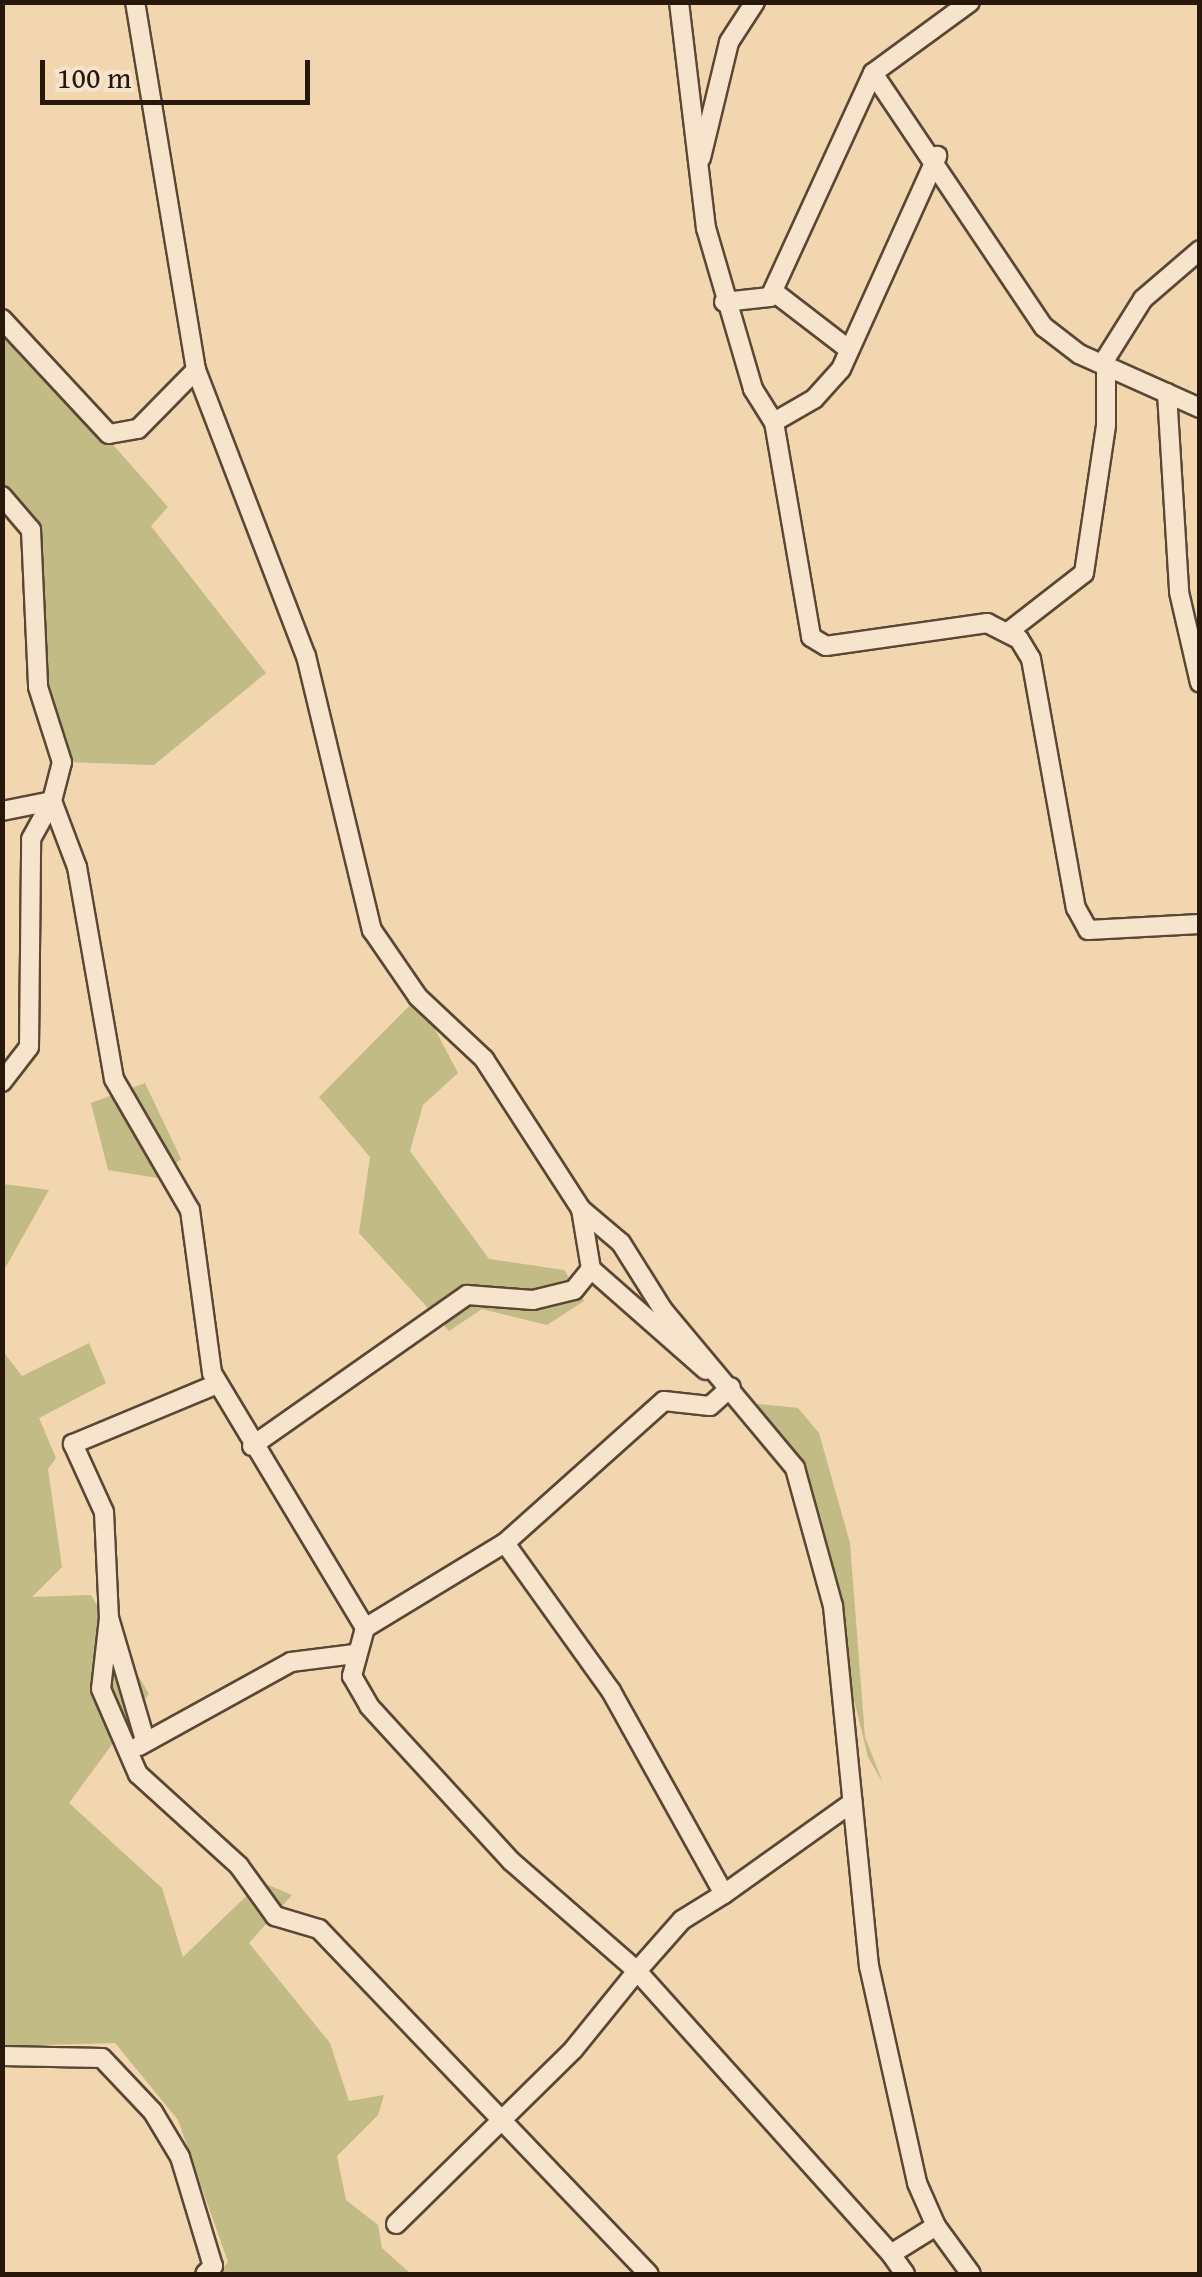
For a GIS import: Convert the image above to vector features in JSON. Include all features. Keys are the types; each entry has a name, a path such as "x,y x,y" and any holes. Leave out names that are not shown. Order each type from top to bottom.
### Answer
{"street":[{"path":"135,2 196,370 306,656 372,930 418,997 484,1059 581,1209 621,1243 794,1468 812,1512 833,1606 869,1966 917,2183 936,2226 971,2274"},
{"path":"680,2 700,163 724,302 753,390 774,422 805,622 818,642 987,623 1008,632 1031,659 1076,908 1088,930 1200,924"},
{"path":"724,302 756,304 774,292 874,73 970,2"},
{"path":"700,163 730,42 747,4"},
{"path":"874,73 937,156 1044,327 1106,366 1200,408"},
{"path":"774,422 823,392 848,349 937,156"},
{"path":"1008,632 1084,573 1106,366 1143,299 1200,250"},
{"path":"774,292 848,349"},
{"path":"2,319 109,434 138,429 196,370"},
{"path":"1168,393 1180,592 1200,682"},
{"path":"2,496 34,544 38,687 62,762 52,801 31,839 28,1047 2,1082"},
{"path":"2,811 52,801"},
{"path":"52,801 77,867 108,1063 190,1210 199,1314 218,1384 252,1446 366,1628"},
{"path":"581,1209 590,1269 666,1342 716,1371"},
{"path":"252,1446 456,1301 558,1295 590,1269"},
{"path":"145,1740 109,1618 104,1512 73,1444 218,1384"},
{"path":"731,1387 710,1406 664,1401 505,1543 366,1628 354,1654 352,1676 369,1706 511,1861 637,1971 906,2274"},
{"path":"505,1543 611,1691 724,1894"},
{"path":"109,1618 97,1663 102,1688 138,1774 239,1866 275,1916 319,1930 649,2274"},
{"path":"138,1774 134,1756 145,1740 291,1662 354,1654"},
{"path":"396,2224 500,2121 682,1920 853,1802"},
{"path":"2,2056 102,2058 152,2112 180,2157 214,2266 205,2274"},
{"path":"892,2254 936,2226"}],"shaded area":[{"path":"2,319 168,507 151,526 266,673 154,765 62,762 38,687 34,544 3,496"},
{"path":"418,997 458,1073 423,1105 410,1151 489,1259 564,1270 584,1301 547,1325 482,1309 449,1331 359,1233 370,1157 319,1097"},
{"path":"145,1083 181,1159 158,1178 108,1170 91,1103"},
{"path":"2,1184 49,1190 3,1272"},
{"path":"89,1343 106,1383 39,1418 56,1458 48,1469 62,1567 32,1597 91,1595 149,1694 69,1803 162,1888 183,1957 261,1882 292,1895 249,1943 330,2043 349,2101 384,2095 378,2115 337,2156 346,2200 378,2225 382,2248 411,2274 217,2274 228,2262 178,2120 115,2043 3,2046 2,1350 22,1376"},
{"path":"740,1402 798,1408 819,1433 850,1543 865,1737 883,1783 868,1757 846,1667 826,1539 771,1438"}]}
